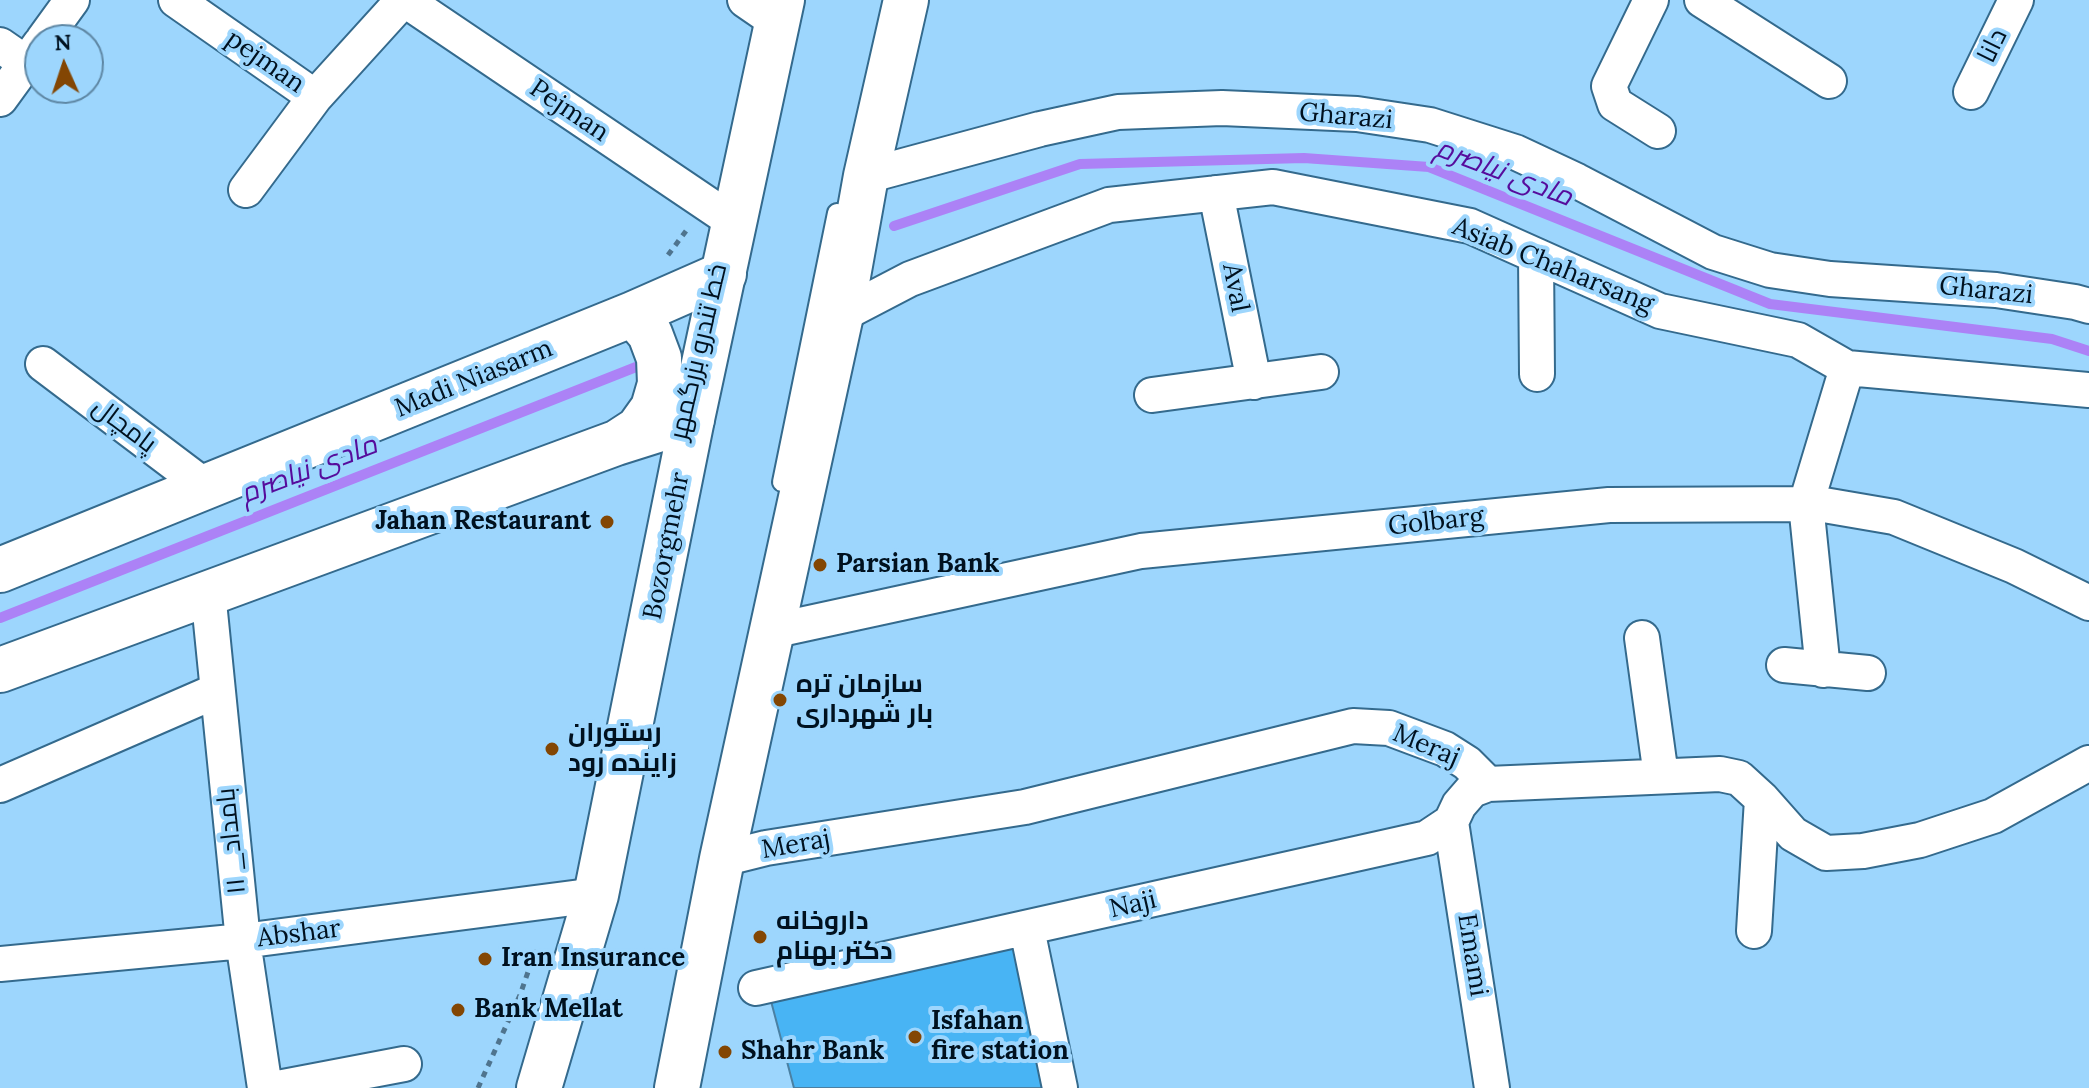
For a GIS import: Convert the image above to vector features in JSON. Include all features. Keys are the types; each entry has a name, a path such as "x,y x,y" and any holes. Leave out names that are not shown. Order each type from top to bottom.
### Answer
{"main road":[{"path":"677,1088 722,859 841,315 854,184 906,0"},
{"name":"Bozorgmehr","path":"539,1088 596,895 776,5"},
{"name":"Madi Niasarm","path":"0,570 633,314 724,274"},
{"path":"616,443 638,429 653,408 660,384 659,358 655,346 650,334 633,314"},
{"path":"0,670 616,443 692,419"}],"street":[{"path":"50,24 72,0"},
{"name":"pejman","path":"176,0 315,97"},
{"name":"pejman","path":"246,190 315,97 404,0"},
{"name":"Pejman","path":"404,0 734,222"},
{"path":"1651,0 1609,86 1615,104 1658,131"},
{"path":"1702,0 1829,81"},
{"name":"دانا","path":"1971,92 2016,0"},
{"path":"0,99 24,54"},
{"name":"Gharazi","path":"854,184 1040,129 1118,112 1222,108 1357,114 1430,125 1515,152 1713,252 1770,270 1830,279 1996,290 2089,306"},
{"name":"Asiab Chaharsang","path":"841,315 910,279 1109,205 1273,187 1470,226 1660,311 1798,340 1847,368 2089,390"},
{"name":"Aval","path":"1216,193 1254,382"},
{"path":"1536,256 1537,374"},
{"name":"پامچال","path":"43,364 206,487"},
{"path":"1823,670 1806,504 1847,368"},
{"path":"1152,395 1321,372"},
{"name":"Golbarg","path":"772,631 1141,551 1609,505 1806,504 1894,517 2014,566 2089,603"},
{"name":"۱۱ _بامداد","path":"208,592 243,941 265,1088"},
{"path":"1642,638 1661,776"},
{"path":"1784,665 1868,673"},
{"path":"0,785 216,691"},
{"name":"Meraj","path":"722,859 766,848 1025,807 1353,726 1389,728 1445,749 1467,763 1488,784 1720,774 1739,778 1793,834 1826,853 1863,851 1920,840 1993,816 2089,763"},
{"name":"Naji","path":"756,988 1427,838 1451,822 1459,805 1472,790 1488,784"},
{"path":"1754,931 1762,799"},
{"name":"Emami","path":"1451,822 1492,1088"},
{"name":"Abshar","path":"0,964 243,941 596,895"},
{"path":"1027,929 1060,1088"},
{"path":"278,1088 404,1064"}],"lane":[{"path":"773,128 776,5"},
{"path":"778,500 854,184"},
{"name":"خط تندرو بزرگمهر","path":"648,732 726,349"},
{"path":"659,1088 689,934"},
{"path":"558,1088 579,1017"}],"building":[{"name":"Isfahan fire station","path":"1027,929 1060,1088 794,1088 767,986"}],"waterway":[{"name":"مادی نیاصرم","path":"894,226 1080,164 1304,158 1429,167 1770,304 2052,339 2089,351"},
{"name":"مادی نیاصرم","path":"0,618 636,367"}],"place":[{"name":"Jahan Restaurant","path":"607,522"},
{"name":"Parsian Bank","path":"820,565"},
{"name":"سازمان تره بار شهرداری","path":"780,700"},
{"name":"رستوران زاینده رود","path":"552,749"},
{"name":"داروخانه دکتر بهنام","path":"760,937"},
{"name":"Iran Insurance","path":"485,959"},
{"name":"Bank Mellat","path":"458,1010"},
{"name":"Isfahan fire station","path":"915,1037"},
{"name":"Shahr Bank","path":"725,1052"}]}
